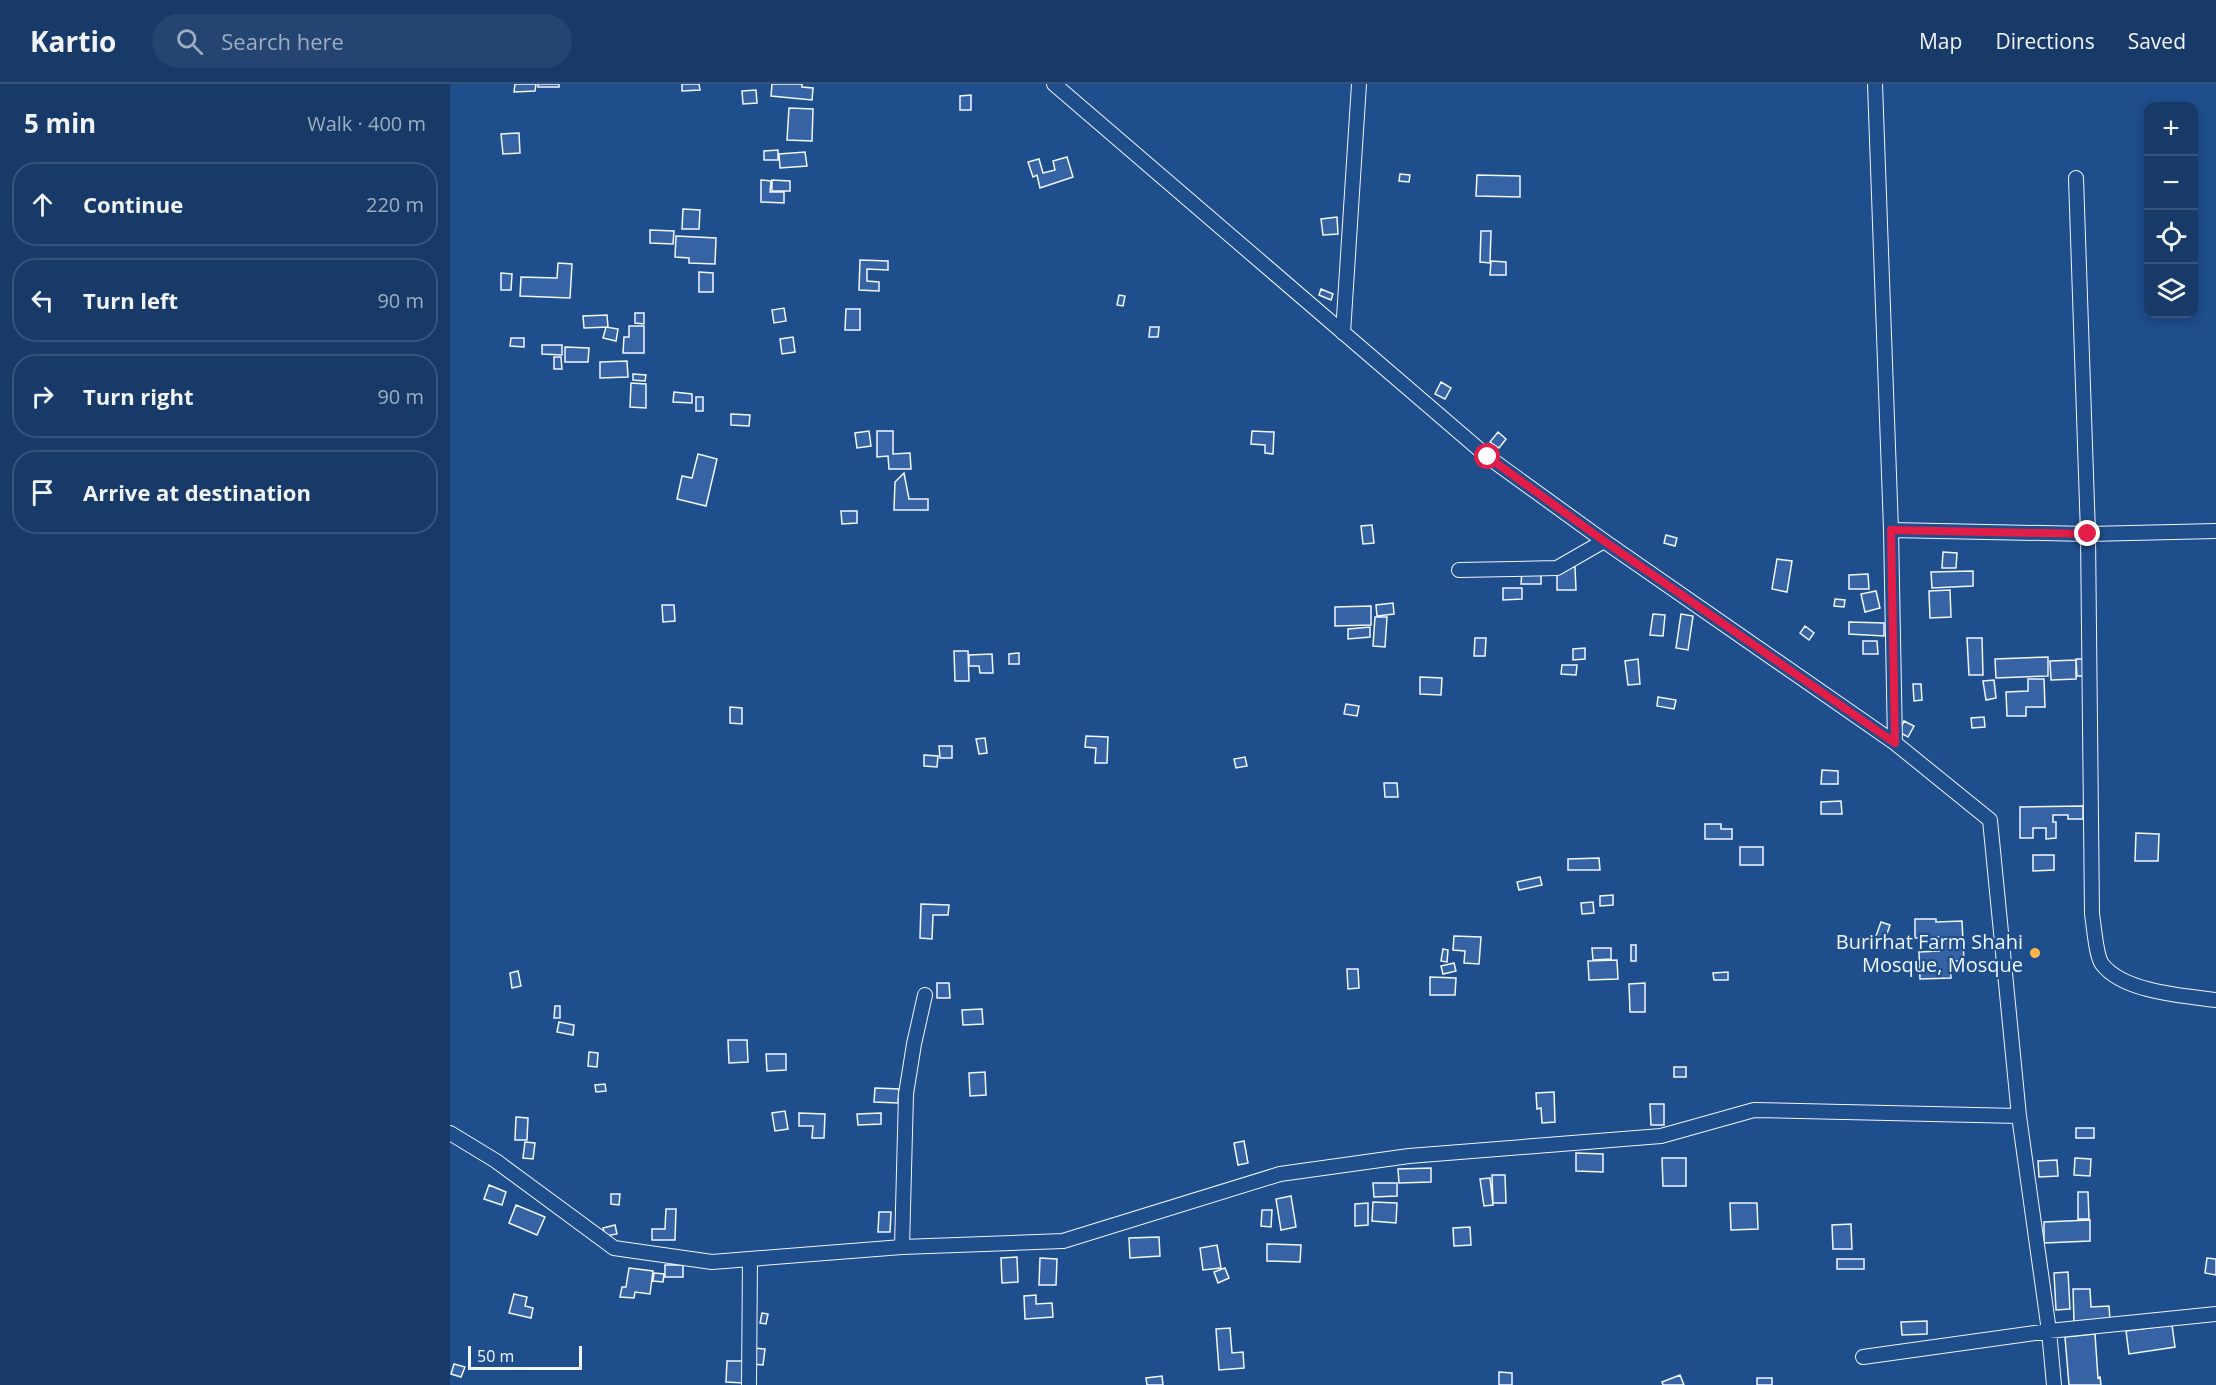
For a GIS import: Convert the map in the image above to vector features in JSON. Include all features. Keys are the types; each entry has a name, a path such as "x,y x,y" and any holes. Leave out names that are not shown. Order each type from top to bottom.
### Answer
{"street":[{"path":"1053,84 1488,457 1604,541 1895,743 1990,820 2019,1116 2049,1331 2054,1385"},
{"path":"1343,333 1359,84"},
{"path":"1875,84 1891,530 1895,743"},
{"path":"2076,178 2088,534 2092,914 2101,963 2116,978 2157,992 2216,1000"},
{"path":"1891,530 2088,534 2216,531"},
{"path":"1459,570 1557,568 1604,541"},
{"path":"902,1247 906,1094 925,995"},
{"path":"450,1133 496,1161 614,1248 712,1262 902,1247 1063,1241 1280,1174 1409,1156 1661,1136 1754,1110 2019,1116"},
{"path":"749,1385 750,1260"},
{"path":"1863,1357 2049,1331 2216,1314"}],"building":[{"path":"515,84 536,84 535,91 514,92"},
{"path":"538,84 559,84 559,87 538,87"},
{"path":"682,84 699,84 700,90 682,91"},
{"path":"772,84 802,84 802,87 813,88 812,100 771,96"},
{"path":"756,90 757,103 743,104 742,91"},
{"path":"971,95 971,110 960,110 960,96"},
{"path":"789,108 813,109 812,141 787,140"},
{"path":"519,133 520,153 503,154 501,134"},
{"path":"778,150 778,160 764,160 764,151"},
{"path":"805,152 807,166 780,168 779,154"},
{"path":"1067,157 1073,177 1040,188 1037,175 1033,177 1028,162 1039,159 1043,173 1055,170 1053,161"},
{"path":"1400,174 1410,175 1409,182 1399,181"},
{"path":"1477,175 1520,176 1520,197 1476,196"},
{"path":"761,180 771,181 770,192 784,192 784,203 761,202"},
{"path":"772,180 790,181 790,191 772,191"},
{"path":"683,209 700,210 699,229 682,229"},
{"path":"1337,217 1338,234 1323,235 1321,219"},
{"path":"650,230 674,231 673,244 650,243"},
{"path":"1481,231 1491,231 1490,263 1480,262"},
{"path":"676,236 716,238 715,264 689,263 689,258 675,257"},
{"path":"860,260 888,261 888,270 867,269 867,281 879,282 879,291 859,290"},
{"path":"1491,261 1506,262 1506,275 1490,275"},
{"path":"558,263 572,264 570,298 520,296 521,277 557,278"},
{"path":"699,272 713,273 713,292 699,292"},
{"path":"501,273 512,274 511,290 501,290"},
{"path":"1321,289 1333,294 1331,300 1319,295"},
{"path":"1119,295 1125,296 1123,306 1117,305"},
{"path":"784,308 786,321 774,323 772,310"},
{"path":"846,309 860,309 860,330 845,330"},
{"path":"635,313 644,313 644,324 635,323"},
{"path":"607,315 608,327 584,328 583,316"},
{"path":"629,326 644,326 644,353 623,353 624,337 629,337"},
{"path":"606,327 618,329 616,341 603,338"},
{"path":"1150,327 1159,327 1158,337 1149,337"},
{"path":"793,337 795,352 782,354 780,339"},
{"path":"511,338 524,338 524,347 510,346"},
{"path":"542,345 562,345 562,355 542,354"},
{"path":"565,347 589,348 588,362 565,362"},
{"path":"554,357 561,357 562,369 554,369"},
{"path":"627,361 628,377 600,378 600,362"},
{"path":"633,374 646,375 645,381 633,380"},
{"path":"1441,382 1451,388 1445,399 1435,394"},
{"path":"631,383 646,384 646,408 630,407"},
{"path":"674,392 692,394 692,403 673,402"},
{"path":"696,397 703,397 703,411 696,411"},
{"path":"731,414 750,415 749,426 731,425"},
{"path":"869,431 871,446 857,448 855,433"},
{"path":"877,431 893,431 893,454 910,453 911,469 889,469 888,456 877,457"},
{"path":"1252,431 1274,432 1273,454 1265,453 1265,445 1251,444"},
{"path":"1498,432 1506,439 1499,448 1490,442"},
{"path":"698,454 717,459 706,506 677,499 682,476 692,478"},
{"path":"904,473 909,499 928,499 928,510 894,510 895,482"},
{"path":"841,511 857,511 857,523 842,524"},
{"path":"1372,525 1374,543 1363,544 1361,526"},
{"path":"1666,535 1677,538 1675,546 1664,543"},
{"path":"1943,552 1957,553 1956,568 1942,568"},
{"path":"1777,559 1792,561 1787,592 1772,589"},
{"path":"1575,567 1576,590 1557,590 1557,568"},
{"path":"1522,570 1541,571 1541,584 1521,584"},
{"path":"1973,571 1973,586 1932,588 1931,572"},
{"path":"1868,574 1869,589 1849,589 1849,575"},
{"path":"1503,588 1522,588 1522,599 1503,600"},
{"path":"1950,590 1951,617 1930,618 1929,591"},
{"path":"1876,591 1880,608 1865,612 1861,594"},
{"path":"1835,599 1845,600 1844,607 1834,606"},
{"path":"1393,603 1394,614 1377,616 1376,605"},
{"path":"662,605 674,605 675,621 663,622"},
{"path":"1371,606 1371,625 1335,626 1335,607"},
{"path":"1653,614 1665,615 1663,636 1650,635"},
{"path":"1681,614 1693,616 1688,650 1676,648"},
{"path":"1375,617 1387,617 1385,647 1373,646"},
{"path":"1849,622 1884,623 1884,636 1849,634"},
{"path":"1805,626 1814,633 1809,640 1800,633"},
{"path":"1370,627 1370,637 1348,639 1348,629"},
{"path":"1475,638 1486,638 1485,656 1474,656"},
{"path":"1967,638 1982,638 1983,675 1969,675"},
{"path":"1863,641 1877,641 1878,654 1863,654"},
{"path":"1585,648 1585,659 1573,660 1573,649"},
{"path":"954,651 968,651 969,681 955,681"},
{"path":"1019,653 1019,664 1009,664 1009,654"},
{"path":"992,654 993,673 980,673 979,666 969,666 969,655"},
{"path":"2048,657 2048,676 1996,678 1995,659"},
{"path":"1638,659 1640,684 1628,685 1625,661"},
{"path":"2076,659 2087,659 2087,676 2077,676"},
{"path":"2076,660 2076,679 2051,680 2050,661"},
{"path":"1562,665 1577,665 1576,675 1561,674"},
{"path":"1420,677 1442,678 1441,695 1420,694"},
{"path":"2028,679 2044,679 2045,707 2026,707 2026,716 2007,716 2006,692 2028,691"},
{"path":"1994,680 1996,698 1986,700 1983,681"},
{"path":"1913,684 1921,684 1922,700 1914,701"},
{"path":"1658,697 1676,700 1674,709 1657,706"},
{"path":"1346,704 1359,706 1357,716 1344,714"},
{"path":"730,707 742,708 742,724 730,723"},
{"path":"1984,717 1985,727 1972,728 1971,718"},
{"path":"1904,721 1914,726 1908,737 1899,732"},
{"path":"1086,736 1108,737 1107,763 1095,763 1096,748 1085,747"},
{"path":"985,738 987,753 979,754 976,739"},
{"path":"939,746 952,746 952,758 940,758"},
{"path":"924,755 938,756 937,767 924,766"},
{"path":"1245,757 1247,766 1236,768 1234,759"},
{"path":"1822,770 1838,771 1838,784 1821,784"},
{"path":"1384,783 1397,783 1398,797 1385,797"},
{"path":"1841,801 1842,814 1821,814 1821,802"},
{"path":"2083,806 2083,819 2068,819 2068,815 2053,815 2053,822 2056,822 2056,838 2046,839 2046,828 2033,828 2033,838 2020,838 2020,807"},
{"path":"1705,824 1721,824 1721,829 1732,829 1732,839 1705,839"},
{"path":"2136,833 2159,834 2158,861 2135,861"},
{"path":"1740,847 1763,847 1763,865 1740,865"},
{"path":"2033,855 2054,855 2054,870 2033,871"},
{"path":"1599,858 1600,870 1568,870 1568,859"},
{"path":"1540,877 1542,885 1519,890 1517,882"},
{"path":"1613,895 1613,905 1600,906 1600,896"},
{"path":"1593,902 1594,913 1582,914 1581,903"},
{"path":"921,904 949,905 948,915 933,915 932,939 920,938"},
{"path":"1915,919 1936,919 1936,922 1962,921 1964,961 1950,961 1951,978 1920,979 1919,952 1939,951 1939,937 1915,938"},
{"path":"1881,922 1890,925 1885,940 1876,936"},
{"path":"1454,936 1481,937 1479,964 1464,963 1465,951 1453,950"},
{"path":"1631,945 1636,945 1636,961 1631,961"},
{"path":"1592,948 1611,948 1611,959 1593,960"},
{"path":"1443,949 1448,950 1447,962 1441,961"},
{"path":"1617,960 1618,979 1589,980 1588,961"},
{"path":"1454,963 1456,971 1443,974 1441,966"},
{"path":"1347,969 1358,969 1359,988 1348,989"},
{"path":"518,971 521,986 512,988 510,973"},
{"path":"1728,972 1728,980 1714,980 1713,973"},
{"path":"1430,977 1456,978 1455,995 1430,995"},
{"path":"937,983 949,983 950,998 937,998"},
{"path":"1645,983 1645,1012 1630,1012 1629,984"},
{"path":"555,1006 560,1006 560,1018 554,1018"},
{"path":"982,1009 983,1024 963,1025 962,1010"},
{"path":"559,1022 574,1025 573,1035 557,1032"},
{"path":"728,1040 747,1040 748,1062 729,1063"},
{"path":"589,1052 598,1053 597,1067 588,1066"},
{"path":"766,1054 786,1054 786,1070 767,1071"},
{"path":"1674,1067 1686,1067 1686,1077 1674,1077"},
{"path":"985,1072 986,1095 970,1096 969,1073"},
{"path":"605,1084 606,1091 596,1092 595,1085"},
{"path":"875,1088 899,1089 898,1103 874,1102"},
{"path":"1554,1092 1555,1122 1542,1123 1541,1108 1537,1109 1536,1093"},
{"path":"1650,1104 1664,1104 1664,1125 1651,1125"},
{"path":"785,1111 788,1129 775,1131 772,1113"},
{"path":"799,1113 825,1114 824,1138 812,1138 813,1126 799,1126"},
{"path":"881,1113 881,1124 858,1125 857,1114"},
{"path":"516,1117 528,1118 527,1140 515,1140"},
{"path":"2076,1128 2094,1128 2094,1138 2076,1138"},
{"path":"1244,1141 1248,1163 1238,1165 1234,1143"},
{"path":"525,1142 535,1143 533,1159 523,1158"},
{"path":"1576,1153 1603,1154 1603,1172 1576,1171"},
{"path":"1662,1158 1686,1158 1686,1186 1663,1186"},
{"path":"2075,1158 2091,1159 2090,1176 2074,1175"},
{"path":"2057,1160 2058,1176 2039,1177 2038,1161"},
{"path":"1431,1168 1431,1182 1399,1183 1398,1169"},
{"path":"1492,1175 1505,1175 1506,1203 1493,1203"},
{"path":"1490,1178 1493,1205 1484,1206 1480,1179"},
{"path":"1373,1183 1397,1183 1397,1196 1374,1197"},
{"path":"489,1185 506,1192 502,1205 484,1199"},
{"path":"2078,1192 2088,1192 2089,1219 2078,1219"},
{"path":"611,1194 620,1194 619,1205 611,1204"},
{"path":"1291,1196 1296,1227 1281,1230 1276,1199"},
{"path":"1373,1202 1397,1203 1396,1223 1372,1221"},
{"path":"1368,1203 1368,1225 1355,1226 1355,1204"},
{"path":"1730,1203 1757,1203 1758,1229 1731,1230"},
{"path":"516,1205 545,1217 537,1235 509,1223"},
{"path":"666,1209 676,1209 675,1240 652,1240 652,1229 665,1229"},
{"path":"1262,1210 1272,1210 1271,1227 1261,1226"},
{"path":"879,1212 891,1212 890,1232 878,1232"},
{"path":"2090,1220 2090,1241 2044,1243 2044,1222"},
{"path":"1851,1224 1852,1249 1833,1249 1832,1225"},
{"path":"615,1225 617,1234 605,1236 603,1228"},
{"path":"1470,1227 1471,1245 1454,1246 1453,1228"},
{"path":"1159,1237 1160,1256 1130,1258 1129,1238"},
{"path":"1267,1244 1301,1245 1300,1262 1267,1261"},
{"path":"1217,1245 1221,1268 1203,1270 1200,1248"},
{"path":"1017,1257 1018,1282 1002,1283 1001,1258"},
{"path":"1040,1258 1057,1259 1056,1285 1039,1285"},
{"path":"2207,1258 2216,1259 2216,1275 2205,1273"},
{"path":"1837,1259 1864,1259 1864,1269 1837,1269"},
{"path":"665,1265 683,1265 683,1277 665,1277"},
{"path":"629,1268 653,1271 650,1294 635,1292 634,1298 620,1297 622,1287 626,1287"},
{"path":"1225,1268 1229,1278 1218,1283 1214,1272"},
{"path":"2068,1272 2070,1309 2056,1310 2054,1273"},
{"path":"654,1273 664,1274 663,1282 653,1281"},
{"path":"2073,1289 2090,1289 2091,1307 2109,1306 2110,1320 2074,1322"},
{"path":"514,1294 527,1297 525,1306 533,1308 531,1318 509,1313"},
{"path":"1036,1295 1036,1304 1052,1303 1053,1317 1025,1319 1024,1296"},
{"path":"762,1313 768,1314 766,1324 760,1323"},
{"path":"1927,1321 1927,1334 1902,1335 1901,1322"},
{"path":"2172,1325 2175,1347 2129,1354 2126,1331"},
{"path":"1230,1328 1232,1353 1243,1352 1244,1368 1219,1370 1216,1329"},
{"path":"2095,1334 2098,1378 2100,1377 2101,1385 2069,1385 2065,1337"},
{"path":"754,1348 765,1349 763,1365 753,1364"},
{"path":"727,1361 745,1361 744,1383 726,1382"},
{"path":"454,1364 465,1367 461,1377 451,1374"},
{"path":"1499,1372 1512,1373 1512,1385 1499,1385"},
{"path":"1680,1375 1684,1385 1663,1385 1662,1382"},
{"path":"1162,1376 1163,1385 1147,1385 1146,1378"},
{"path":"1757,1378 1772,1378 1772,1385 1757,1385"}],"place":[{"name":"Burirhat Farm Shahi Mosque, Mosque","path":"2035,953"}],"route":[{"path":"1488,457 1604,541 1895,743 1891,530 2088,534"}]}
